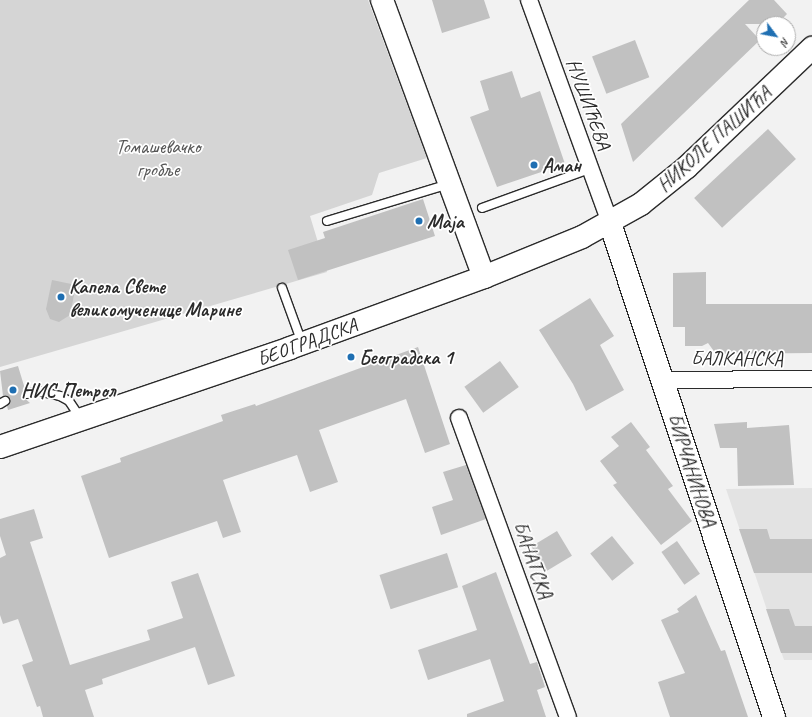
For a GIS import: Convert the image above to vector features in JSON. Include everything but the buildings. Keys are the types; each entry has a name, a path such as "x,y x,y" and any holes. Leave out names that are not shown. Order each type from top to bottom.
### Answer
{"main road":[{"path":"382,0 484,277"},
{"name":"НИКОЛЕ ПАШИЋА","path":"610,223 641,204 687,167 812,48"},
{"name":"БЕОГРАДСКА","path":"0,447 302,344 484,277 582,237 610,223"},
{"name":"БИРЧАНИНОВА","path":"610,223 774,717"}],"street":[{"name":"НУШИЋЕВА","path":"529,0 610,223"},
{"name":"БАЛКАНСКА","path":"662,380 812,378"},
{"name":"БАНАТСКА","path":"459,418 568,717"}],"lane":[{"path":"482,208 590,169"},
{"path":"327,221 449,183"},
{"path":"282,288 302,344"},
{"path":"27,394 38,391 60,396 69,401 81,420"}],"shaded area":[{"path":"812,488 812,660 784,660 726,489"}],"green space":[{"name":"Томашевачко гробље","path":"0,0 368,0 427,158 379,173 372,195 310,216 327,272 0,367"}],"place":[{"name":"Аман","path":"534,165"},
{"name":"Маја","path":"419,221"},
{"name":"Капела Свете великомученице Марине","path":"61,297"},
{"name":"Београдска 1","path":"351,357"},
{"name":"НИС Петрол","path":"13,390"}]}
